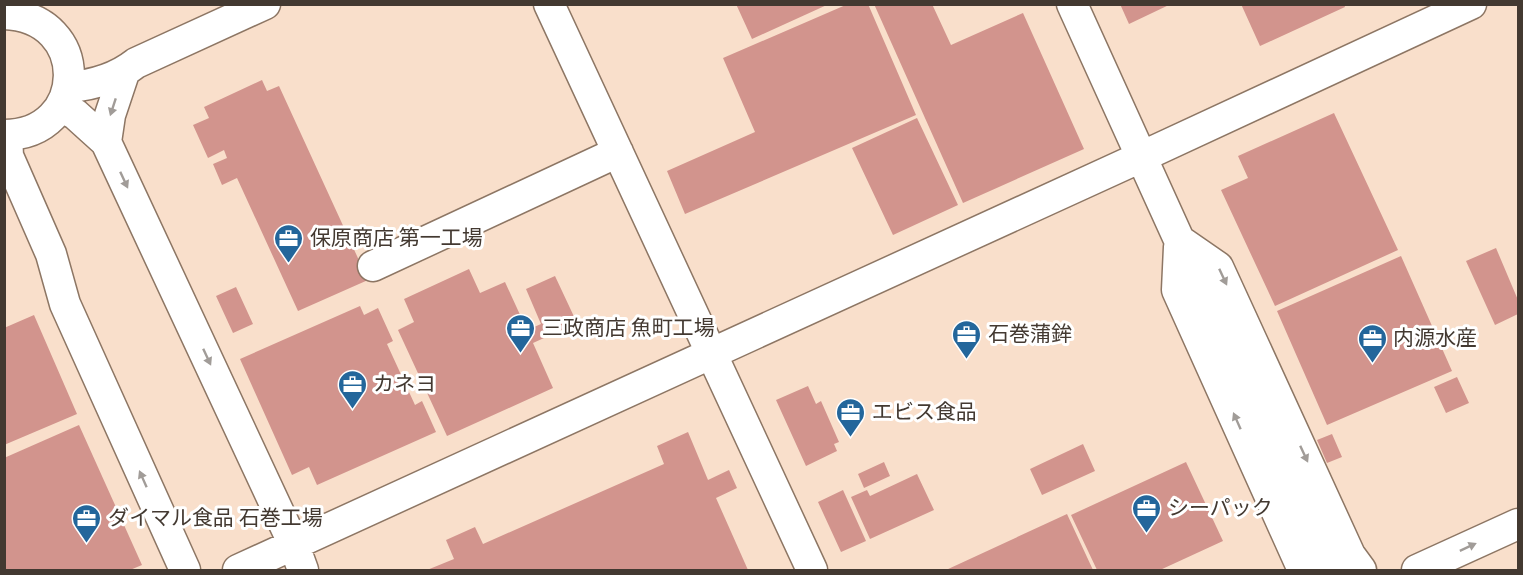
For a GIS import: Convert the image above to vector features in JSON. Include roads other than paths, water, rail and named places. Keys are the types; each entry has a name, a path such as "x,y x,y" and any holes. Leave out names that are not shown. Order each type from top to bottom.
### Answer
{"street":[{"path":"549,4 813,570"},
{"path":"1072,4 1329,570"},
{"path":"238,570 298,557 712,354 1471,4"},
{"path":"66,88 81,86 124,73 136,63 259,6"},
{"path":"4,14 21,15 39,21 54,33 65,49 66,88 75,114 106,141 298,557"},
{"path":"106,141 110,115 124,73"},
{"path":"66,88 46,123 27,132 6,135 8,156 51,254 65,304 185,570"},
{"path":"373,266 618,152"},
{"path":"4,184 36,261 65,304"},
{"path":"1179,240 1177,290 1304,570"},
{"path":"1179,240 1218,267 1350,555 1361,570"},
{"path":"1417,570 1518,524"}],"place":[{"name":"保原商店 第一工場","path":"289,264"},
{"name":"三政商店 魚町工場","path":"521,354"},
{"name":"石巻蒲鉾","path":"967,360"},
{"name":"内源水産","path":"1372,364"},
{"name":"カネヨ","path":"352,410"},
{"name":"エビス食品","path":"851,438"},
{"name":"シーパック","path":"1147,534"},
{"name":"ダイマル食品 石巻工場","path":"87,544"}]}
